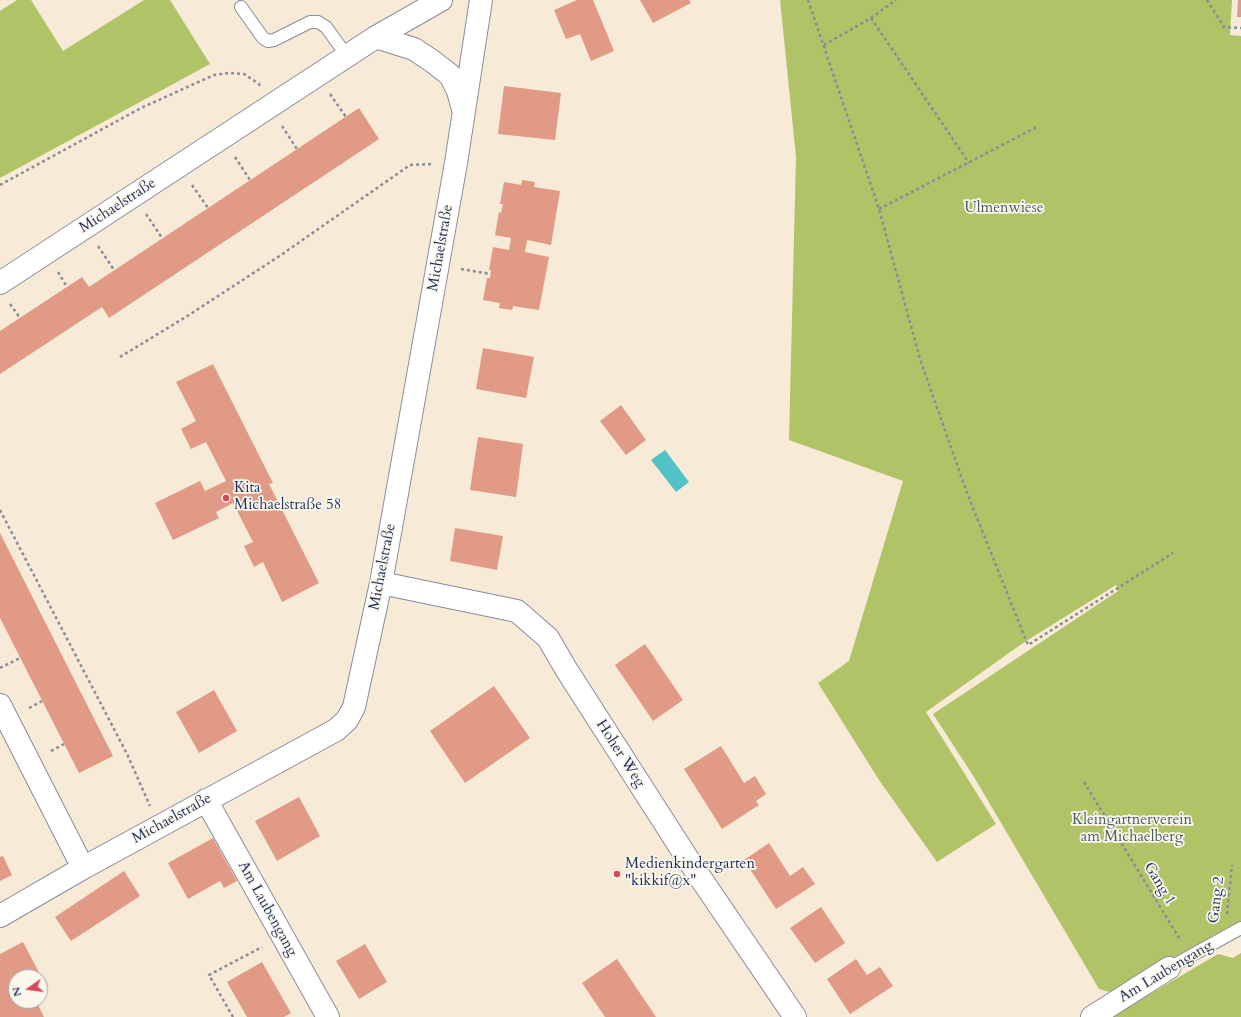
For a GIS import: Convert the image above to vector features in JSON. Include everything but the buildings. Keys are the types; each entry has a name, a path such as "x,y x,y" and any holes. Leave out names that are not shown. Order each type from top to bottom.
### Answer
{"street":[{"name":"Michaelstraße","path":"0,283 376,37 441,0"},
{"name":"Michaelstraße","path":"0,916 83,868 336,730 347,720 354,707 381,583 456,162 481,0"},
{"name":"Michaelstraße","path":"376,37 414,49 432,61 450,76 458,91 464,112"},
{"name":"Hoher Weg","path":"381,583 517,611 548,638 566,669 691,864 795,1017"},
{"path":"0,705 83,868"},
{"name":"Am Laubengang","path":"206,800 328,1017"},
{"name":"Am Laubengang","path":"1092,1017 1169,968"}],"lane":[{"path":"241,7 263,38 268,41 274,40 310,22 318,22 326,27 347,56"},
{"name":"Am Laubengang","path":"1169,968 1241,928"}],"path":[{"path":"808,0 879,210 920,359 967,493 1028,645 1173,552"},
{"path":"824,45 871,18 896,0"},
{"path":"1208,0 1224,28 1241,28"},
{"path":"871,18 969,163"},
{"path":"0,185 141,108 214,75 230,73 244,74 259,84 270,106"},
{"path":"879,210 1037,127"},
{"path":"222,138 250,180"},
{"path":"120,357 189,315 281,255 410,165 456,162"},
{"path":"180,166 208,208"},
{"path":"134,195 162,238"},
{"path":"85,227 114,270"},
{"path":"438,265 490,274"},
{"path":"0,510 127,754 159,826"},
{"path":"0,668 20,658"},
{"name":"Gang 1","path":"1084,782 1190,956"},
{"name":"Gang 2","path":"1225,936 1224,932 1232,865"},
{"path":"233,1017 209,975 260,948"}],"green space":[{"path":"17,0 31,0 63,51 144,0 170,0 210,64 0,178 0,11"},
{"name":"Ulmenwiese","path":"780,0 1232,0 1230,35 1241,36 1241,923 1116,994 1099,989 974,777 933,714 1118,591 1116,585 1023,643 926,712 996,824 937,862 879,780 818,683 849,661 903,481 789,440 796,157"},
{"path":"1241,953 1241,1017 1106,1017 1157,990 1218,954 1233,958"}],"water":[{"path":"665,450 689,482 676,492 651,460"}],"place":[{"name":"Kita Michaelstraße 58","path":"226,498"},
{"name":"Medienkindergarten \"kikkif@x\"","path":"617,874"}],"park label":[{"name":"Kleingartnerverein am Michaelberg","path":"1132,830"}]}
